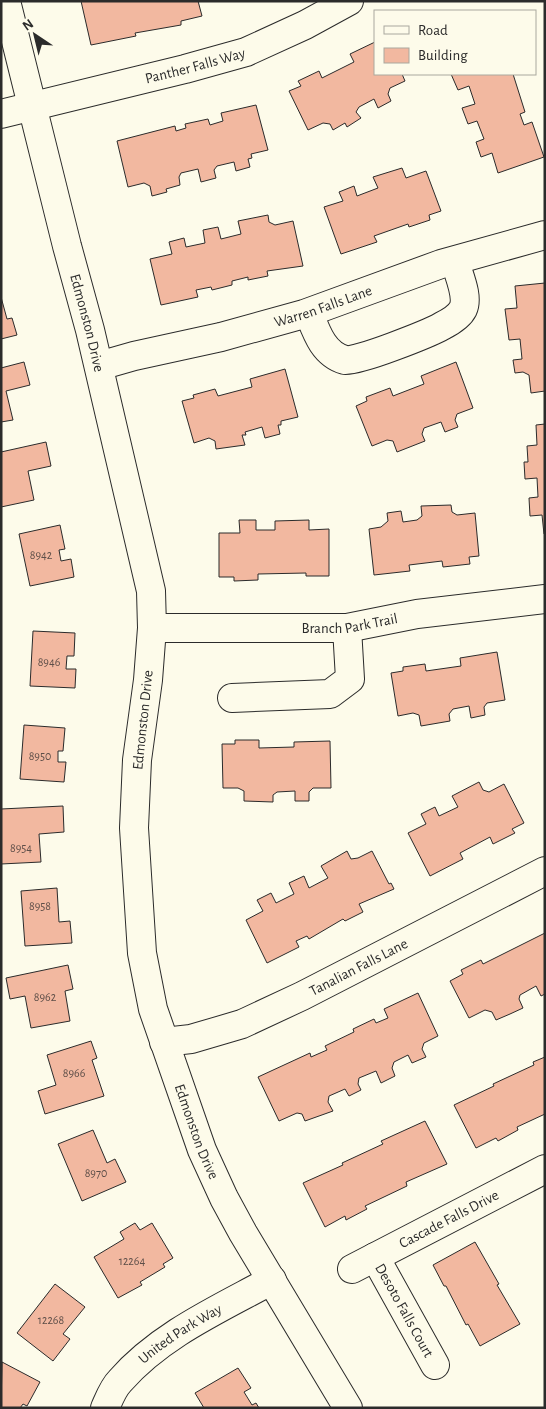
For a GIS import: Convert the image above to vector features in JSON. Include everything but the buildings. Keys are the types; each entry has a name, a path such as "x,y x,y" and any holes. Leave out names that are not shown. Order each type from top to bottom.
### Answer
{"street":[{"name":"Edmonston Drive","path":"6,1 99,366 151,591 152,628 148,680 137,760 134,828 142,953 153,1009 202,1150 228,1205 348,1408"},
{"name":"Panther Falls Way","path":"1,114 185,69 246,52 305,25 349,1"},
{"name":"Warren Falls Lane","path":"99,366 134,356 221,337 308,313 454,261 545,235"},
{"path":"308,313 319,338 334,355 347,361 362,358 440,328 462,312 465,304 454,261"},
{"name":"Branch Park Trail","path":"152,628 347,628 417,614 545,598"},
{"path":"232,698 330,694 350,679 347,628"},
{"name":"Tanalian Falls Lane","path":"164,1042 191,1039 242,1024 302,996 545,870"},
{"name":"Cascade Falls Drive","path":"364,1263 544,1172"},
{"name":"Desoto Falls Court","path":"364,1263 436,1365"},
{"name":"United Park Way","path":"105,1408 118,1382 175,1334 272,1280"}]}
